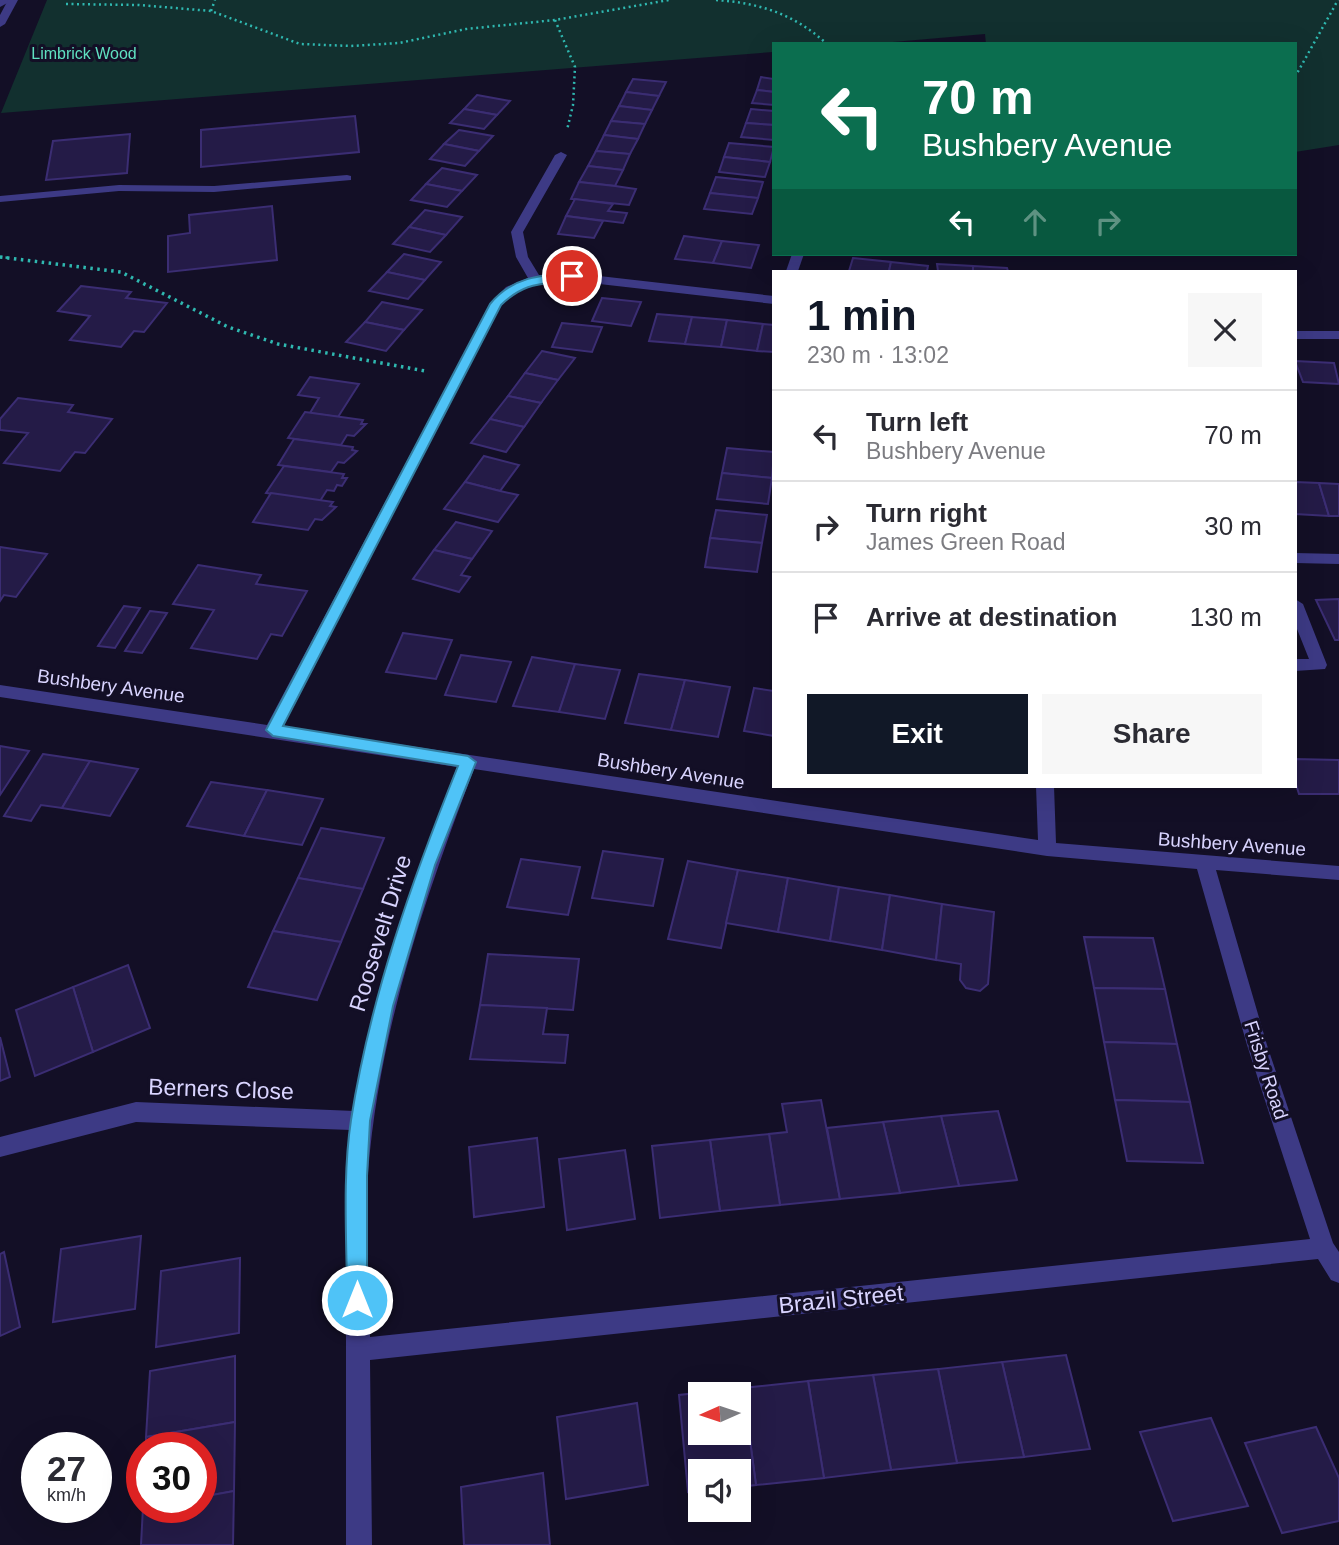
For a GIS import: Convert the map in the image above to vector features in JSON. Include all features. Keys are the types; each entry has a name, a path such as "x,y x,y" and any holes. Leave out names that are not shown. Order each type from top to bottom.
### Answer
{"street":[{"path":"0,5 11,0"},
{"path":"0,22 11,0"},
{"path":"535,279 522,257 517,232 561,155"},
{"path":"0,199 119,188 214,189 347,178"},
{"path":"273,730 456,377 496,304 510,290 535,279 572,276 772,300"},
{"path":"1297,335 1339,335"},
{"path":"1297,558 1339,559"},
{"path":"1297,609 1319,665 1297,666"},
{"name":"Bushbery Avenue","path":"0,691 273,730 1047,849 1339,873"},
{"name":"Roosevelt Drive","path":"359,1545 357,1176 361,1121 384,1006 427,865 468,762"},
{"path":"1045,788 1047,849"},
{"name":"Frisby Road","path":"1205,863 1257,1045 1324,1248 1339,1272"},
{"name":"Berners Close","path":"0,1147 136,1112 361,1121"},
{"name":"Brazil Street","path":"357,1350 1324,1248"}],"path":[{"path":"211,11 215,0"},
{"path":"66,4 139,5 211,11 229,20 300,44 351,47 399,43 466,29 555,20 669,0"},
{"path":"716,0 746,2 805,22 825,42"},
{"path":"746,2 755,0"},
{"path":"1297,73 1338,0"},
{"path":"555,20 575,67 573,105 561,155"},
{"path":"0,257 121,272 228,327 278,344 456,377"}],"green space":[{"name":"Limbrick Wood","path":"47,0 1339,0 1339,145 1297,152 1297,42 986,42 985,34 893,42 772,42 772,52 1,113"}],"building":[{"path":"761,77 772,79 772,92 757,90"},
{"path":"633,79 666,82 659,96 626,92"},
{"path":"757,90 772,92 772,105 752,103"},
{"path":"626,92 659,96 652,110 619,106"},
{"path":"477,95 510,101 497,115 464,109"},
{"path":"619,106 652,110 645,124 611,121"},
{"path":"464,109 497,115 484,129 450,123"},
{"path":"751,109 772,111 772,125 746,123"},
{"path":"355,116 359,152 201,167 201,130"},
{"path":"611,121 645,124 638,139 604,135"},
{"path":"746,123 772,125 772,140 741,137"},
{"path":"459,130 493,136 479,151 444,144"},
{"path":"130,134 127,173 46,180 53,141"},
{"path":"604,135 638,139 630,154 596,151"},
{"path":"729,143 772,147 770,162 724,157"},
{"path":"444,144 479,151 465,166 430,159"},
{"path":"596,151 630,154 623,170 588,166"},
{"path":"724,157 770,162 765,177 719,172"},
{"path":"588,166 623,170 615,186 579,182"},
{"path":"442,168 477,175 462,191 426,184"},
{"path":"716,177 763,182 758,198 710,193"},
{"path":"579,182 636,189 629,205 571,199"},
{"path":"426,184 462,191 447,207 411,200"},
{"path":"710,193 758,198 752,214 704,209"},
{"path":"575,199 613,204 608,211 627,213 623,223 566,216"},
{"path":"272,206 277,260 168,272 168,236 190,233 189,215"},
{"path":"425,210 462,217 446,235 409,227"},
{"path":"566,216 603,221 594,238 558,234"},
{"path":"409,227 446,235 430,252 393,244"},
{"path":"684,236 722,241 713,263 675,259"},
{"path":"722,241 759,245 751,268 713,263"},
{"path":"404,254 441,262 425,280 387,272"},
{"path":"853,258 891,262 889,270 849,270"},
{"path":"891,262 928,266 927,270 889,270"},
{"path":"937,264 973,266 973,270 938,270"},
{"path":"973,266 1008,270 973,270"},
{"path":"387,272 425,280 408,299 369,291"},
{"path":"81,286 131,292 126,298 167,303 144,332 134,331 121,347 70,340 90,316 58,311"},
{"path":"602,298 641,302 631,326 592,321"},
{"path":"382,302 422,310 404,330 365,322"},
{"path":"657,314 692,317 685,344 649,341"},
{"path":"692,317 727,320 721,347 685,344"},
{"path":"727,320 763,324 757,351 721,347"},
{"path":"365,322 404,330 386,351 346,342"},
{"path":"562,323 602,327 592,352 552,347"},
{"path":"763,324 772,325 772,352 757,351"},
{"path":"542,351 575,358 558,380 525,373"},
{"path":"1297,361 1334,363 1339,384 1303,382"},
{"path":"525,373 558,380 541,403 508,396"},
{"path":"310,377 359,384 338,417 310,413 319,398 298,395"},
{"path":"508,396 541,403 524,427 490,419"},
{"path":"18,398 73,405 68,412 112,419 85,453 75,452 60,471 4,463 28,433 0,430 0,419"},
{"path":"305,412 363,420 361,424 366,424 354,436 347,435 341,445 288,438"},
{"path":"490,419 524,427 506,452 471,443"},
{"path":"294,439 353,447 352,450 357,451 344,463 338,462 331,472 278,465"},
{"path":"727,448 772,452 772,478 722,473"},
{"path":"484,456 519,465 500,491 465,482"},
{"path":"284,466 344,474 342,478 347,478 342,486 337,485 334,491 327,490 320,501 266,493"},
{"path":"722,473 772,478 768,504 717,499"},
{"path":"465,482 518,495 498,522 444,509"},
{"path":"1297,482 1319,483 1329,516 1297,514"},
{"path":"1319,483 1339,484 1339,516 1329,516"},
{"path":"271,493 333,502 330,506 336,507 322,520 315,519 308,530 253,522"},
{"path":"716,510 767,515 762,543 710,538"},
{"path":"456,522 492,531 472,559 434,550"},
{"path":"710,538 762,543 757,572 705,567"},
{"path":"0,547 47,554 16,597 4,595 0,601"},
{"path":"434,550 472,559 461,575 470,577 459,592 413,579"},
{"path":"198,565 261,575 256,584 307,591 282,636 271,634 257,659 191,648 214,610 173,604"},
{"path":"1339,599 1339,640 1335,640 1316,600"},
{"path":"124,606 140,608 115,648 98,646"},
{"path":"150,611 167,613 142,653 125,651"},
{"path":"403,633 452,640 436,679 386,672"},
{"path":"461,655 511,662 496,702 445,695"},
{"path":"532,657 575,664 559,712 513,706"},
{"path":"575,664 620,670 605,719 559,712"},
{"path":"639,674 685,680 671,730 625,723"},
{"path":"685,680 730,687 718,737 671,730"},
{"path":"754,688 772,691 772,736 744,731"},
{"path":"0,746 29,751 0,795"},
{"path":"43,754 90,761 62,808 41,805 31,821 4,816"},
{"path":"1297,759 1339,760 1339,794 1299,794"},
{"path":"90,761 138,769 110,816 62,808"},
{"path":"211,782 267,790 244,836 187,826"},
{"path":"267,790 323,799 302,845 244,836"},
{"path":"321,828 384,838 363,889 298,878"},
{"path":"603,851 663,859 653,906 592,898"},
{"path":"521,859 580,867 568,915 507,907"},
{"path":"688,861 738,870 721,948 668,939"},
{"path":"738,870 788,878 778,932 726,923"},
{"path":"298,878 363,889 341,942 273,931"},
{"path":"788,878 839,887 830,941 778,932"},
{"path":"839,887 890,895 882,950 830,941"},
{"path":"890,895 942,904 936,960 882,950"},
{"path":"942,904 994,912 988,984 980,991 966,988 960,980 961,964 936,960"},
{"path":"273,931 341,942 317,1000 248,987"},
{"path":"1084,937 1153,938 1165,989 1094,988"},
{"path":"488,954 579,959 573,1010 480,1005"},
{"path":"128,965 150,1028 93,1052 73,987"},
{"path":"73,987 93,1052 35,1076 16,1010"},
{"path":"1094,988 1165,989 1177,1044 1104,1042"},
{"path":"480,1005 547,1008 543,1034 568,1035 565,1063 470,1059"},
{"path":"0,1037 10,1077 0,1081"},
{"path":"1104,1042 1177,1044 1190,1102 1115,1100"},
{"path":"821,1100 840,1199 780,1205 769,1134 787,1132 782,1104"},
{"path":"1115,1100 1190,1102 1203,1163 1127,1161"},
{"path":"998,1111 1017,1180 959,1186 941,1116"},
{"path":"941,1116 959,1186 900,1193 883,1122"},
{"path":"883,1122 900,1193 840,1199 827,1128"},
{"path":"769,1134 780,1205 720,1211 710,1140"},
{"path":"537,1138 544,1207 474,1217 469,1147"},
{"path":"710,1140 720,1211 660,1218 652,1146"},
{"path":"625,1150 635,1219 567,1230 559,1159"},
{"path":"141,1236 135,1309 53,1322 61,1249"},
{"path":"4,1252 20,1327 0,1336 0,1254"},
{"path":"240,1258 239,1333 156,1347 161,1271"},
{"path":"1066,1355 1090,1449 1024,1457 1002,1362"},
{"path":"235,1356 235,1422 176,1432 146,1432 150,1371"},
{"path":"1002,1362 1024,1457 957,1463 938,1369"},
{"path":"938,1369 957,1463 891,1470 873,1375"},
{"path":"873,1375 891,1470 824,1478 808,1381"},
{"path":"808,1381 824,1478 756,1485 751,1446 751,1387"},
{"path":"688,1394 688,1446 751,1446 756,1485 751,1486 751,1459 688,1459 688,1492 679,1395"},
{"path":"637,1403 648,1485 566,1499 557,1417"},
{"path":"1211,1418 1248,1506 1173,1521 1140,1432"},
{"path":"235,1422 234,1491 217,1494 217,1432 176,1432"},
{"path":"1316,1427 1339,1478 1339,1521 1282,1533 1245,1443"},
{"path":"543,1473 550,1545 464,1545 461,1487"},
{"path":"234,1491 233,1545 141,1545 142,1523 217,1523 217,1494"}],"route":[{"path":"357,1300 357,1176 361,1121 384,1006 427,865 468,762 273,730 496,304 510,290 535,279 572,276"}]}
